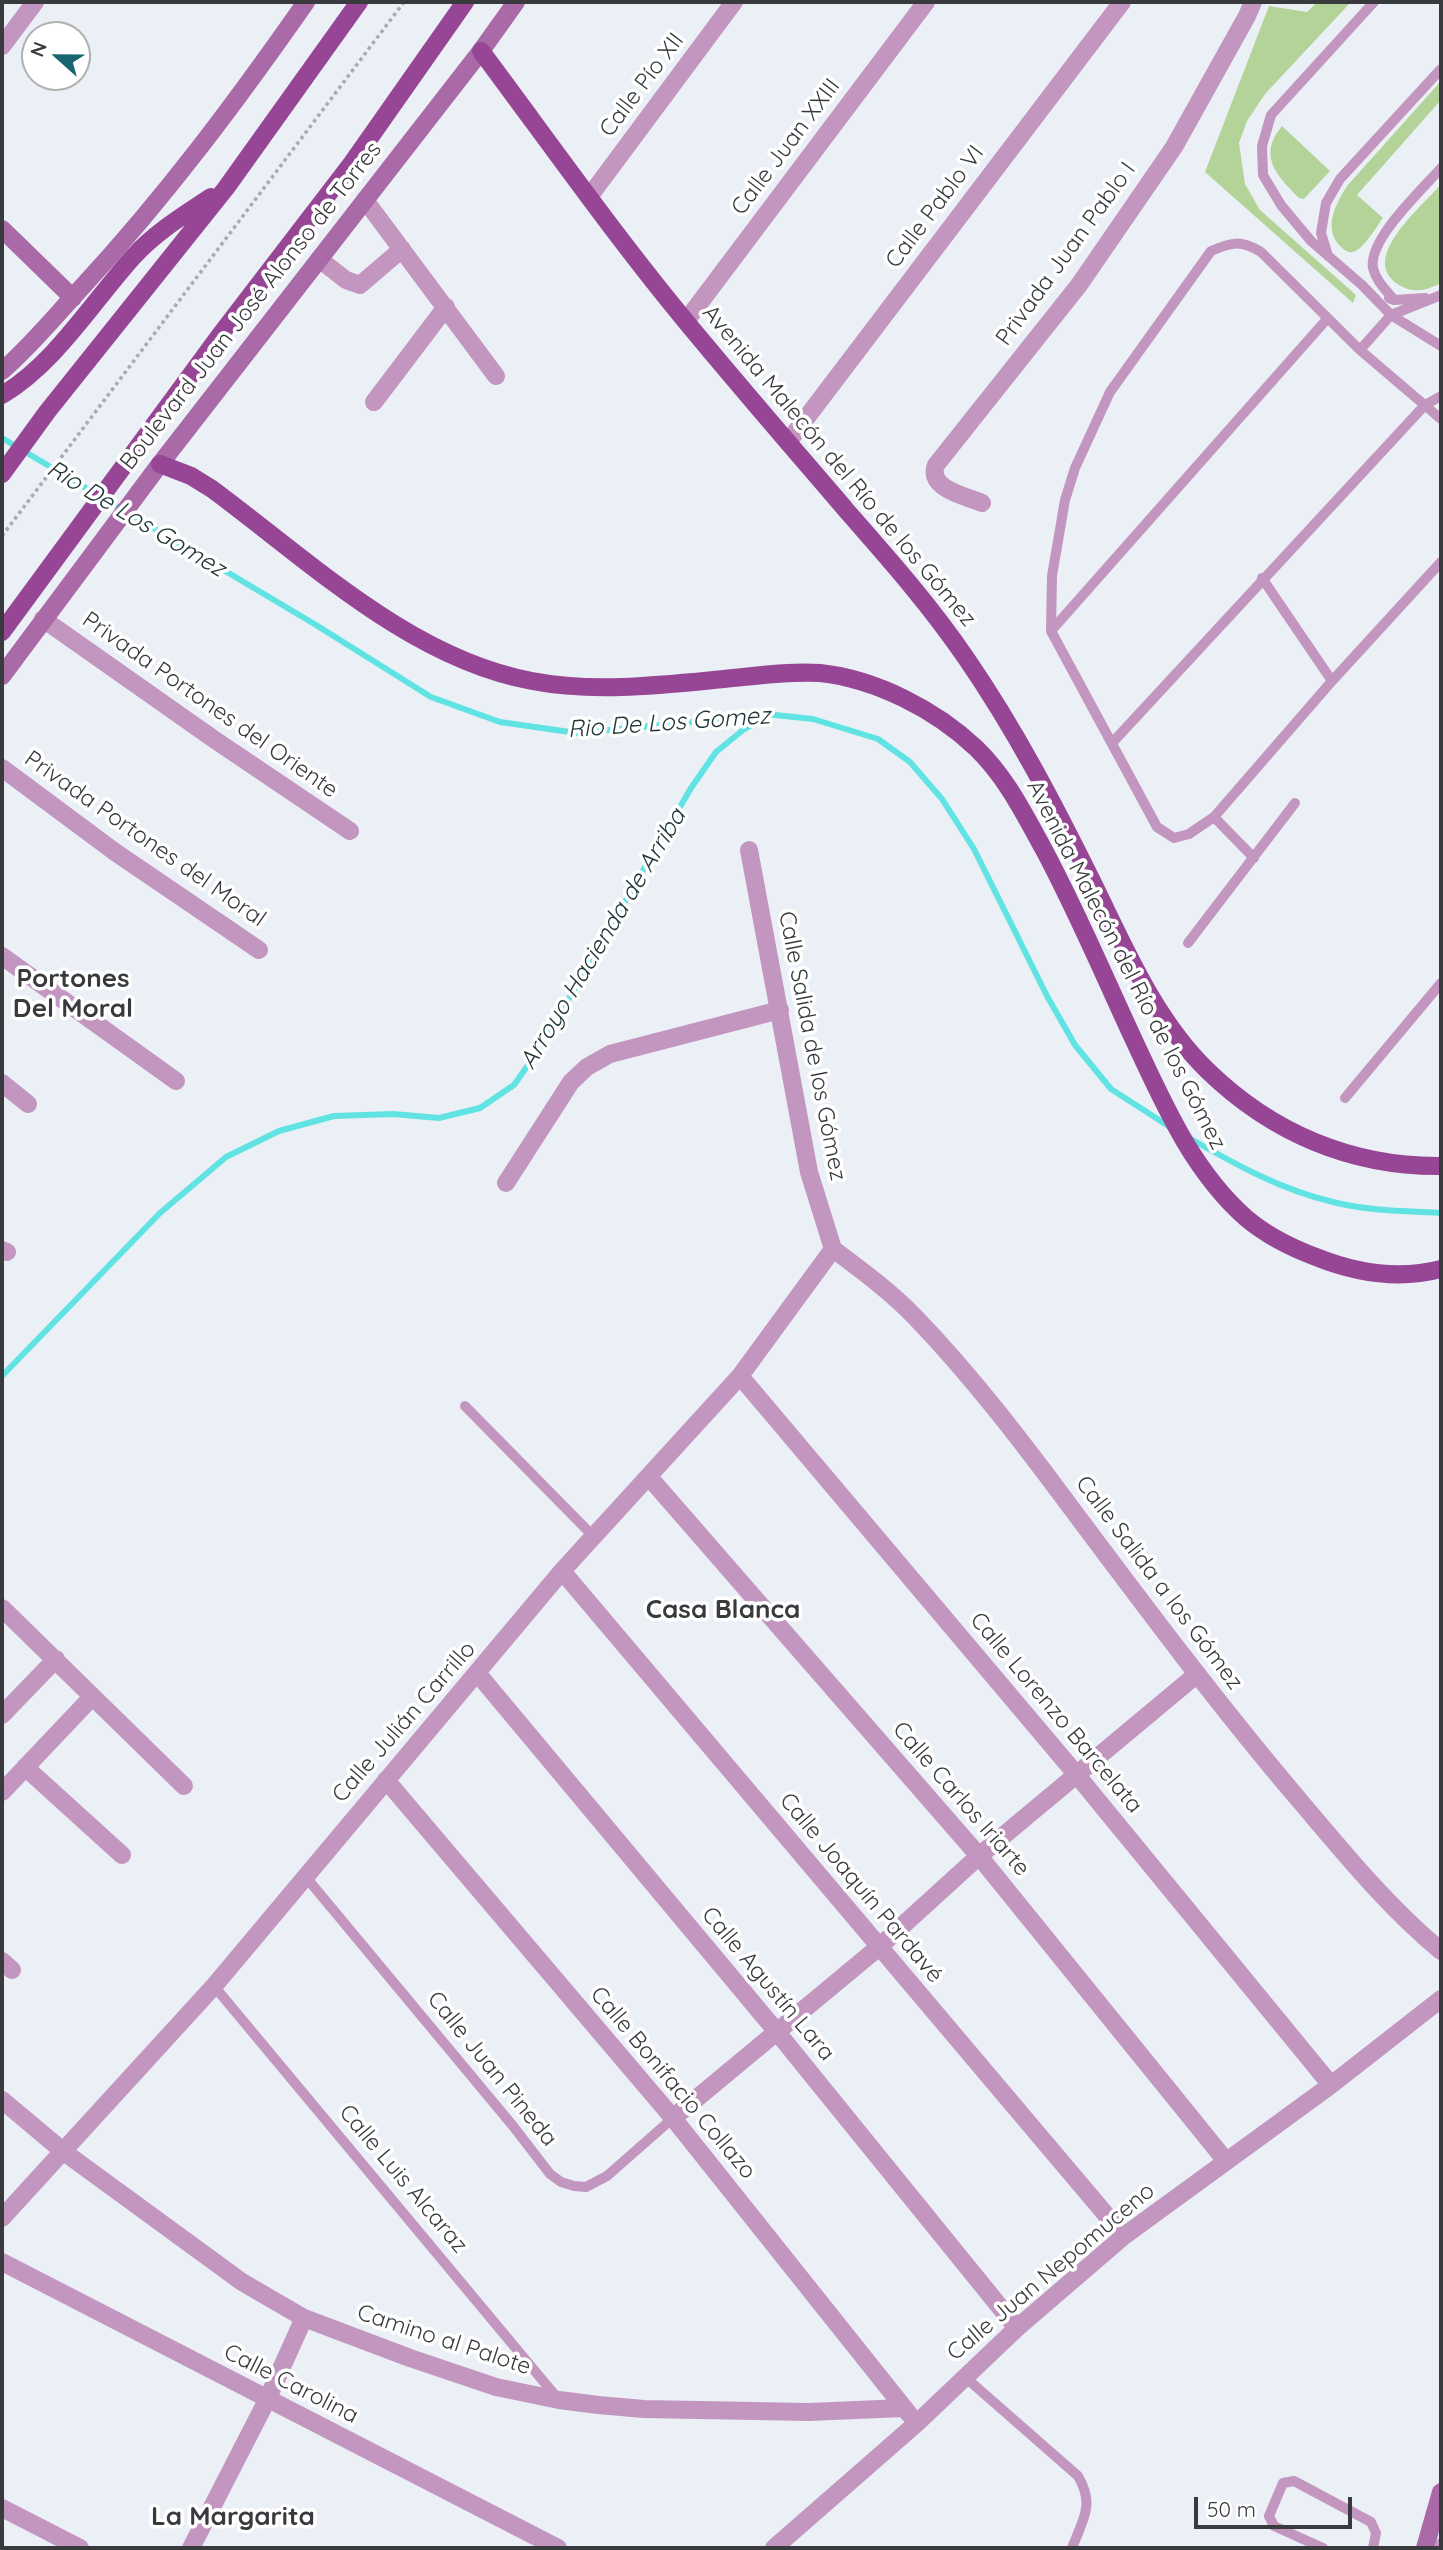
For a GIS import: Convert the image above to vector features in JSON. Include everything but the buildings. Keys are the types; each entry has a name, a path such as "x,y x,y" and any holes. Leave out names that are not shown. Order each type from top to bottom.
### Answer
{"main road":[{"path":"2,474 47,412 226,188 359,2"},
{"name":"Boulevard Juan José Alonso de Torres","path":"2,632 220,335 352,163 465,2"},
{"name":"Avenida Malecón del Río de los Gómez","path":"481,51 589,197 686,321 923,599 979,677 1000,708 1049,797 1139,975 1172,1028 1206,1069 1242,1101 1289,1132 1338,1152 1386,1163 1441,1167"},
{"path":"2,395 25,380 53,351 148,242 226,188"},
{"name":"Avenida Malecón del Río de los Gómez","path":"159,466 191,476 212,489 342,588 443,651 483,668 530,681 576,687 697,682 788,672 820,673 852,678 903,699 947,724 997,770 1016,798 1052,865 1176,1125 1205,1173 1229,1200 1247,1219 1265,1231 1331,1264 1379,1274 1409,1274 1441,1269"}],"street":[{"path":"2,46 35,2"},
{"name":"Boulevard Juan José Alonso de Torres","path":"2,676 106,535 481,51 516,2"},
{"name":"Calle Pío XII","path":"589,197 734,2"},
{"name":"Calle Juan XXIII","path":"686,321 926,2"},
{"name":"Calle Pablo VI","path":"788,442 1122,2"},
{"name":"Privada Juan Pablo I","path":"982,503 940,485 934,475 936,465 1079,285 1174,147 1253,2"},
{"path":"2,371 29,347 134,231 198,153 297,6"},
{"path":"365,200 496,376"},
{"path":"2,229 73,298"},
{"path":"319,259 346,281 360,285 402,249"},
{"path":"374,402 446,307"},
{"name":"Privada Portones del Oriente","path":"44,619 350,831"},
{"name":"Privada Portones del Moral","path":"2,768 115,852 259,950"},
{"name":"Calle Salida de los Gómez","path":"749,850 809,1172 833,1249"},
{"path":"2,956 176,1081"},
{"path":"506,1183 571,1082 587,1067 610,1054 780,1010"},
{"path":"2,1083 28,1104"},
{"name":"Calle Julián Carrillo","path":"2,2218 214,1986 562,1571 740,1376 833,1249"},
{"name":"Calle Salida a los Gómez","path":"833,1249 872,1278 914,1316 970,1379 1037,1462 1196,1675 1363,1875 1405,1922 1441,1951"},
{"name":"Calle Lorenzo Barcelata","path":"740,1376 1076,1774 1331,2085"},
{"name":"Calle Carlos Iriarte","path":"649,1477 979,1856 1226,2161"},
{"name":"Calle Joaquín Pardavé","path":"562,1571 1124,2236"},
{"path":"2,1608 184,1786"},
{"path":"2,1715 56,1659"},
{"name":"Calle Agustín Lara","path":"478,1674 776,2032 1017,2328"},
{"path":"673,2118 878,1947 979,1856 1196,1675"},
{"path":"2,1792 92,1696"},
{"path":"24,1767 122,1855"},
{"name":"Calle Bonifacio Collazo","path":"386,1780 673,2118 917,2423"},
{"name":"Calle Juan Nepomuceno","path":"774,2548 917,2423 1017,2328 1124,2236 1331,2085 1441,1999"},
{"name":"Camino al Palote","path":"2,2100 64,2152 242,2282 304,2318 496,2387 559,2400 644,2409 829,2412 903,2408"},
{"name":"Calle Carolina","path":"2,2262 558,2548"},
{"path":"191,2548 267,2400 304,2318"},
{"path":"1425,2548 1441,2492"},
{"path":"2,2508 80,2548"}],"lane":[{"path":"1374,2 1271,115 1262,146 1264,175 1281,205 1311,241 1362,285 1391,315 1441,346"},
{"path":"1328,256 1321,233 1326,203 1340,179 1441,69"},
{"path":"1394,300 1380,284 1373,268 1374,256 1390,227 1441,168"},
{"path":"1441,419 1360,350 1261,252 1247,243 1229,244 1211,251 1110,392 1075,468 1059,528 1052,576 1051,631 1157,827 1174,838 1189,834 1214,817 1332,681 1441,562"},
{"path":"1362,285 1394,300 1440,296"},
{"path":"1360,350 1391,315 1440,296"},
{"path":"1051,631 1327,319"},
{"path":"1112,743 1425,405 1441,396"},
{"path":"1262,578 1332,681"},
{"path":"1188,943 1295,803"},
{"path":"1214,817 1254,858"},
{"path":"1345,1098 1441,983"},
{"path":"465,1406 594,1536"},
{"name":"Calle Juan Pineda","path":"305,1876 550,2174 561,2182 586,2187 607,2176 673,2118"},
{"name":"Calle Luis Alcaraz","path":"214,1986 559,2400"},
{"path":"965,2377 1078,2476 1086,2491 1088,2508 1072,2548"},
{"path":"1323,2548 1274,2526 1270,2521 1269,2516 1283,2483 1294,2481 1371,2522 1376,2533 1373,2548"},
{"path":"1440,2548 1441,2543"}],"path":[{"path":"2,536 404,2"}],"green space":[{"path":"1317,2 1351,2 1265,94 1247,121 1239,143 1245,184 1260,210 1356,295 1353,303 1205,172 1269,6 1307,12"},
{"path":"1441,81 1441,100 1357,195 1383,218 1361,247 1353,252 1346,251 1336,241 1332,225 1332,217 1343,193"},
{"path":"1282,126 1330,171 1304,199 1291,190 1273,165 1271,147"},
{"path":"1441,184 1441,283 1420,290 1404,288 1388,274 1385,261 1389,248 1408,219"}],"waterway":[{"name":"Rio De Los Gomez","path":"2,438 316,625 431,697 500,722 577,733 756,713 813,719 878,739 910,762 942,799 974,849 1047,996 1075,1045 1111,1089 1170,1127"},
{"name":"Arroyo Hacienda de Arriba","path":"2,1376 160,1213 226,1157 279,1131 334,1116 393,1114 439,1118 480,1108 514,1085 542,1045 691,788 716,752 743,730 769,715"},
{"name":"Rio De Los Gomez","path":"1189,1138 1259,1175 1314,1197 1360,1207 1441,1213"}],"district":[{"name":"Portones Del Moral","path":"73,994"},
{"name":"Casa Blanca","path":"723,1610"},
{"name":"La Margarita","path":"233,2517"}]}
